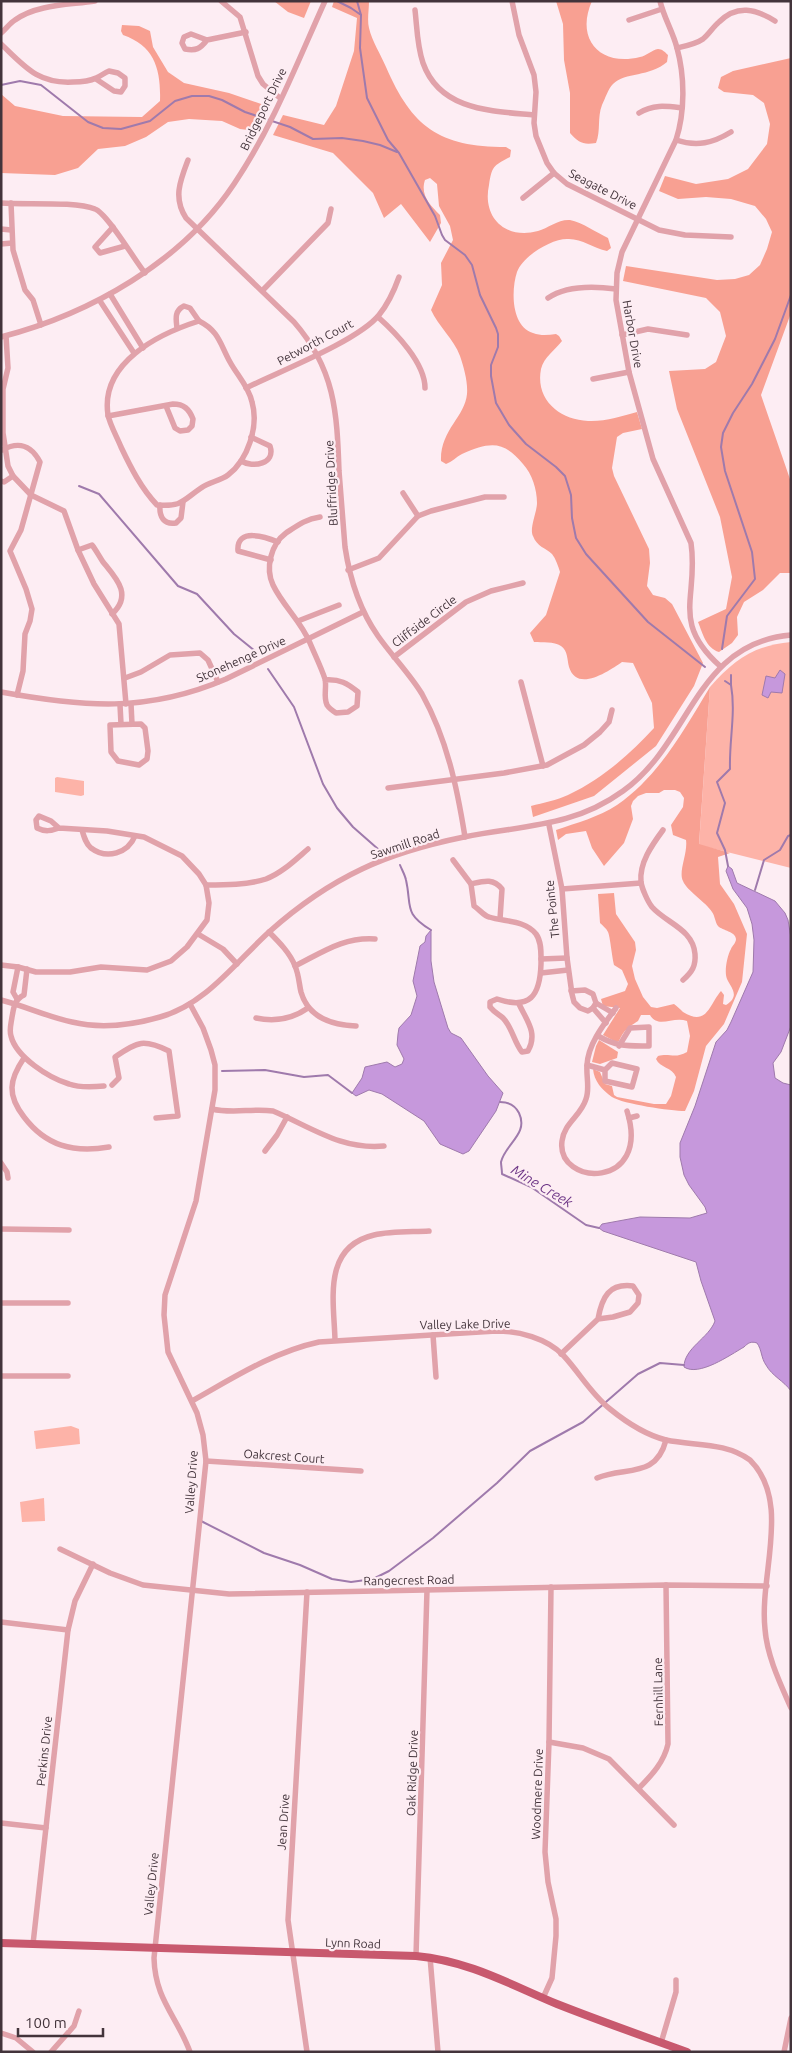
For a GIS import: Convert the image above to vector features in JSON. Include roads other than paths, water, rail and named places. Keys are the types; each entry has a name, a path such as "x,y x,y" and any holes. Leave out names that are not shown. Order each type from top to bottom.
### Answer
{"main road":[{"name":"Lynn Road","path":"1,1943 430,1957 477,1968 590,2017 687,2052"}],"street":[{"path":"1,33 15,20 48,4 95,1"},
{"path":"221,1 240,17 258,76 263,84 280,98"},
{"name":"Bridgeport Drive","path":"3,336 41,325 100,300 145,274 198,228 234,186 260,141 326,1"},
{"name":"Seagate Drive","path":"512,1 519,35 534,75 536,136 541,150 554,173 567,184 652,226 674,234 731,237"},
{"name":"Harbor Drive","path":"660,1 677,48 682,86 681,126 622,252 616,289 629,372 653,458 691,543 693,558 689,612 693,631 703,650 720,666"},
{"path":"629,20 662,9"},
{"path":"415,10 419,47 423,63 429,76 447,95 472,107 495,112 534,115"},
{"path":"677,48 701,40 728,14 740,10 753,10 775,21"},
{"path":"207,40 246,32"},
{"path":"1,44 34,74 46,80 60,83 96,79 109,71 118,73 125,78 125,86 121,92 114,92 96,79"},
{"path":"639,113 647,108 663,106 682,108"},
{"path":"676,140 685,143 705,143 717,140 731,132"},
{"name":"Bluffridge Drive","path":"188,160 179,184 178,196 180,209 186,218 263,290 304,333 318,354 335,405 342,519 348,570 363,612 378,637 421,694 438,727 455,779 465,837"},
{"path":"523,198 554,173"},
{"path":"1,203 76,206 96,209 112,227 145,274"},
{"path":"11,204 12,243 25,290 33,300 41,325"},
{"path":"263,290 328,223 331,210"},
{"path":"112,227 95,247 100,253 125,246"},
{"path":"1,230 11,230"},
{"path":"1,244 12,243"},
{"name":"Petworth Court","path":"246,388 356,334 378,317 392,294 399,277"},
{"path":"548,298 558,292 573,289 598,287 616,289"},
{"path":"110,294 142,348"},
{"path":"100,300 134,353"},
{"path":"177,328 176,313 178,309 184,306 190,308 199,321 210,327 246,388 254,412 251,437 241,461 227,476 202,487 183,502 170,506 160,506 146,494 136,478 108,416 109,388 117,374 134,353 177,328 199,321"},
{"path":"378,317 397,334 409,352 425,378 425,388"},
{"path":"622,335 648,329 687,334"},
{"path":"3,336 8,368 3,389 2,425 3,450 8,466 13,476 30,495 64,511 78,550 94,584 119,624 126,704 132,724"},
{"path":"1,369 8,368"},
{"path":"593,379 629,372"},
{"path":"108,416 166,406 184,405 193,419 192,426 188,430 180,431 175,428 166,406"},
{"path":"241,461 252,465 264,463 269,459 272,452 270,446 251,437"},
{"path":"3,450 16,445 26,446 36,455 40,462 21,530 10,551 32,609 25,634 23,672 17,695"},
{"path":"1,481 4,482 13,476"},
{"path":"403,493 418,516"},
{"path":"348,570 379,558 418,516 430,511 485,497 504,497"},
{"path":"160,506 160,515 164,522 176,523 180,518 183,502"},
{"path":"320,518 307,519 281,537 272,551 271,560 272,583 282,601 298,621 326,680 325,695 328,706 336,713 348,712 357,706 358,692 347,683 336,679 326,680"},
{"path":"271,560 238,550 240,540 254,535 278,542"},
{"path":"78,550 92,545 118,579 121,600 119,608 112,614"},
{"name":"Cliffside Circle","path":"394,657 466,602 491,591 523,583"},
{"path":"298,621 339,605"},
{"name":"Stonehenge Drive","path":"1,692 81,704 126,704 183,694 218,682 363,612"},
{"name":"Sawmill Road","path":"1,1000 16,1002 73,1023 116,1025 137,1023 163,1016 190,1004 296,910 331,886 363,868 414,850 465,837 549,825 569,819 598,806 624,791 654,762 720,666 742,650 756,643 768,638 791,635"},
{"path":"125,678 141,672 170,655 200,653 208,660 218,682"},
{"path":"521,682 543,766"},
{"path":"121,724 126,704"},
{"path":"388,788 543,766 564,757 584,745 609,722 612,710"},
{"path":"121,724 141,724 145,728 148,751 147,759 138,765 118,761 111,752 110,725 121,724"},
{"name":"The Pointe","path":"549,825 562,889 568,970 574,1002 580,1008 588,1011 595,1005"},
{"path":"1,965 36,972 70,972 101,967 147,970 171,961 187,947 207,920 209,903 206,885 199,874 182,856 144,837 107,831 59,828"},
{"path":"82,830 86,842 92,848 108,854 125,850 132,844 135,836"},
{"path":"663,830 645,859 641,883 651,906 688,936 694,948 696,962 692,972 683,980"},
{"path":"206,885 228,885 266,879 285,868 308,849"},
{"path":"453,860 471,884 474,906 488,917 528,927 537,935 541,959 541,972 537,991 529,1000 520,1004 510,1004 497,999 490,1002 490,1007 495,1014 503,1018 516,1046 524,1052 528,1051 533,1042 532,1028 520,1004"},
{"path":"471,884 486,880 497,883 502,889 500,919"},
{"path":"562,889 641,883"},
{"path":"270,932 290,955 295,966 301,993 308,1008 339,1026 356,1026"},
{"path":"198,934 223,949 237,964"},
{"path":"295,966 340,943 352,939 375,939"},
{"path":"541,959 567,958"},
{"path":"18,967 13,992 16,1002 10,1029 11,1038 24,1058 43,1072 69,1084 90,1087 104,1086"},
{"path":"16,1002 24,995 27,969"},
{"path":"541,972 568,970"},
{"path":"572,991 585,990 593,994 595,1005 606,1023"},
{"name":"Valley Drive","path":"190,1004 207,1036 214,1065 215,1090 196,1201 166,1295 164,1315 168,1352 192,1400 203,1434 206,1460 155,1948 156,1980 163,2000 186,2040 190,2052"},
{"path":"595,1005 615,1011 590,1051 587,1065 587,1098 584,1106 563,1133 561,1146 567,1161 576,1169 593,1174 613,1169 622,1162 628,1154 633,1132 627,1111"},
{"path":"256,1018 278,1020 297,1015 308,1008"},
{"path":"598,1036 620,1046 649,1046 649,1028 630,1028 620,1046"},
{"path":"112,1085 119,1078 115,1057 137,1043 148,1042 169,1051 178,1116 156,1118"},
{"path":"24,1058 13,1079 13,1098 15,1106 35,1131 50,1142 61,1145 80,1149 109,1147"},
{"path":"612,1063 637,1069 632,1087 605,1080 605,1070 612,1063"},
{"path":"587,1065 605,1070"},
{"path":"212,1109 236,1112 262,1109 273,1111 338,1141 354,1146 384,1146"},
{"path":"629,1118 637,1116"},
{"path":"265,1151 287,1117"},
{"path":"1,1163 7,1172 8,1178"},
{"path":"1,1229 69,1230"},
{"path":"335,1340 334,1276 345,1252 352,1245 374,1234 429,1232"},
{"path":"561,1354 598,1318 604,1298 611,1290 621,1285 633,1286 639,1294 638,1303 630,1312 613,1317 598,1318"},
{"path":"1,1303 68,1303"},
{"name":"Valley Lake Drive","path":"192,1400 280,1354 298,1347 335,1340 496,1331 513,1332 542,1341 561,1354 609,1409 648,1434 666,1440 718,1446 733,1450 751,1461 768,1481 776,1505 778,1524 767,1586 764,1619 767,1642 791,1708"},
{"path":"433,1334 436,1376"},
{"path":"1,1376 68,1376"},
{"path":"597,1478 608,1474 638,1470 650,1465 662,1451 666,1440"},
{"name":"Oakcrest Court","path":"206,1460 361,1471"},
{"name":"Rangecrest Road","path":"60,1549 110,1573 143,1585 229,1594 666,1585 767,1586"},
{"name":"Perkins Drive","path":"33,1944 68,1630 75,1602 93,1564"},
{"name":"Fernhill Lane","path":"639,1788 659,1765 666,1754 668,1744 666,1585"},
{"name":"Woodmere Drive","path":"543,1998 552,1978 556,1936 556,1918 548,1882 545,1852 551,1588"},
{"name":"Oak Ridge Drive","path":"416,1956 428,1590"},
{"name":"Jean Drive","path":"307,1592 288,1920 307,2052"},
{"path":"1,1622 68,1630"},
{"path":"549,1742 583,1748 609,1758 674,1825"},
{"path":"1,1823 46,1828"},
{"path":"430,1957 438,2052"},
{"path":"661,2043 676,1992 676,1980"},
{"path":"51,2052 74,2026 79,2012"},
{"path":"784,2052 791,2018"},
{"path":"1,2033 16,2038 32,2052"}],"waterway":[{"path":"337,1 361,15"},
{"path":"357,1 361,15 360,48 367,98 388,140 399,153 435,216 445,240 465,255 472,265 480,295 496,328 498,347 491,365 496,403 509,425 526,444 565,476 571,495 572,518 576,538 586,554 648,622 705,667"},
{"path":"1,85 20,81 41,85 88,122 103,128 121,129 150,121 175,101 192,96 209,96 222,100 245,112 290,127 313,139 342,138 363,141 397,152"},
{"path":"722,649 727,616 755,579 752,552 725,471 721,447 723,433 733,413 752,384 775,339 791,295"},
{"path":"79,486 99,494 178,586 197,594 234,634 255,651"},
{"path":"268,669 294,707 323,784 337,808 353,827 378,849"},
{"path":"731,675 731,685"},
{"path":"725,681 731,685 733,716 730,769 717,782 725,803 717,833 725,850 728,866"},
{"name":"Mine Creek","path":"755,890 764,860 780,850 788,836 791,835"},
{"path":"400,865 406,878 412,914 431,930"},
{"path":"222,1071 265,1070 304,1077 328,1075 352,1093"},
{"name":"Mine Creek","path":"500,1102 509,1103 514,1106 521,1120 519,1133 503,1156 501,1162 502,1174 531,1187 586,1225 599,1228"},
{"path":"201,1521 264,1553 300,1565 332,1579 351,1582 373,1579 389,1571 433,1538 497,1483 530,1451 583,1422 638,1374 660,1363 684,1365"}]}
